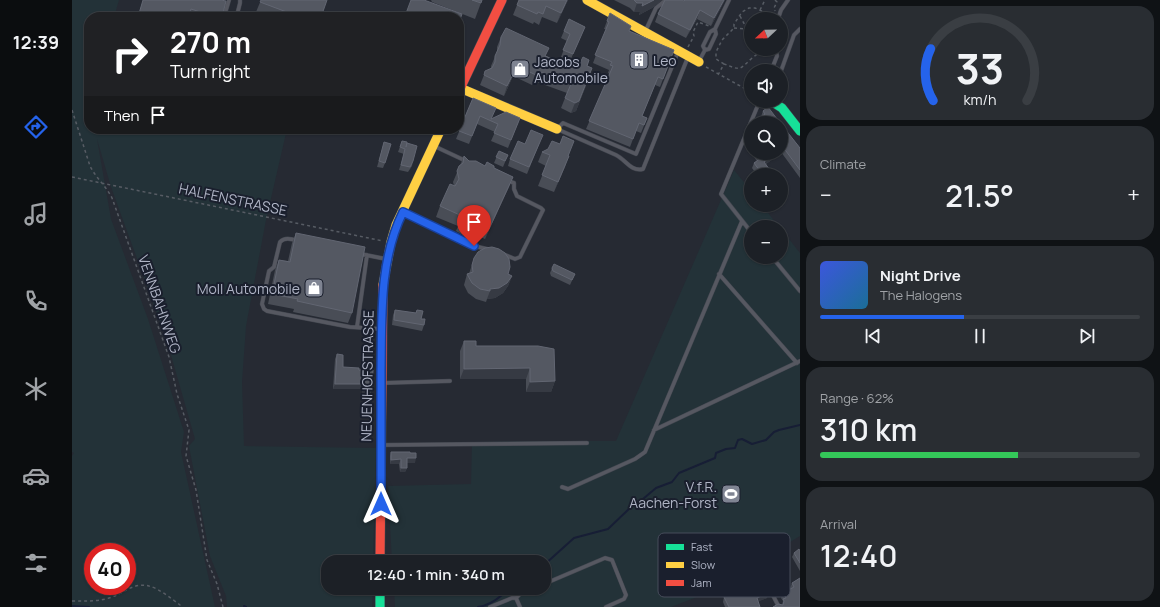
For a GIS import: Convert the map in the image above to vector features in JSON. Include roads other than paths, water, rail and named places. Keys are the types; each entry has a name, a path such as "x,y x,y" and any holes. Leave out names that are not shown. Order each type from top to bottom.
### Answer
{"street":[{"path":"464,71 502,0"},
{"path":"587,0 699,62"},
{"path":"464,92 557,129"},
{"path":"782,108 800,131"},
{"name":"NEUENHOFSTRASSE","path":"380,555 382,291 391,242 439,134"},
{"path":"380,595 380,607"}],"lane":[{"path":"225,12 229,0"},
{"path":"237,12 240,0"},
{"path":"644,32 656,8 666,0"},
{"path":"705,50 703,46 710,32 715,29 730,0"},
{"path":"780,12 788,0"},
{"path":"699,62 705,50 709,49 716,34 715,29"},
{"path":"784,64 794,36 800,29"},
{"path":"684,53 643,169 637,170 631,168 624,159 616,154 557,129 563,123 636,154 684,53"},
{"path":"744,223 721,194 757,108"},
{"path":"433,146 473,165"},
{"path":"497,252 515,258 520,258 543,210 517,196 514,189 514,183 502,178"},
{"path":"403,212 474,246 493,250"},
{"path":"562,487 568,488 635,460 645,452 742,221"},
{"path":"301,242 287,238 280,242 274,267 269,271 262,304 264,308 267,311 357,327 382,329"},
{"path":"360,254 387,259"},
{"path":"357,327 367,255"},
{"path":"778,264 800,290"},
{"path":"654,430 798,362 720,274"},
{"path":"381,383 450,381"},
{"path":"381,446 587,443"},
{"path":"551,581 605,558 612,560 626,595 624,600 606,607"},
{"path":"490,607 512,598 516,598 519,595"},
{"path":"774,597 779,607"},
{"path":"516,598 520,607"}],"waterway":[{"path":"551,559 574,538 608,529 631,507 637,504 656,488 672,482 679,473 715,458 716,453 726,449 735,448 738,440 742,439 752,444 766,440 774,432 779,430 800,425"},
{"path":"478,607 490,603 501,595"},
{"path":"72,606 89,607"}],"place":[{"name":"Leo","path":"639,60"},
{"name":"Jacobs Automobile","path":"520,69"},
{"name":"Moll Automobile","path":"314,288"},
{"name":"V.f.R. Aachen-Forst","path":"731,494"}]}
